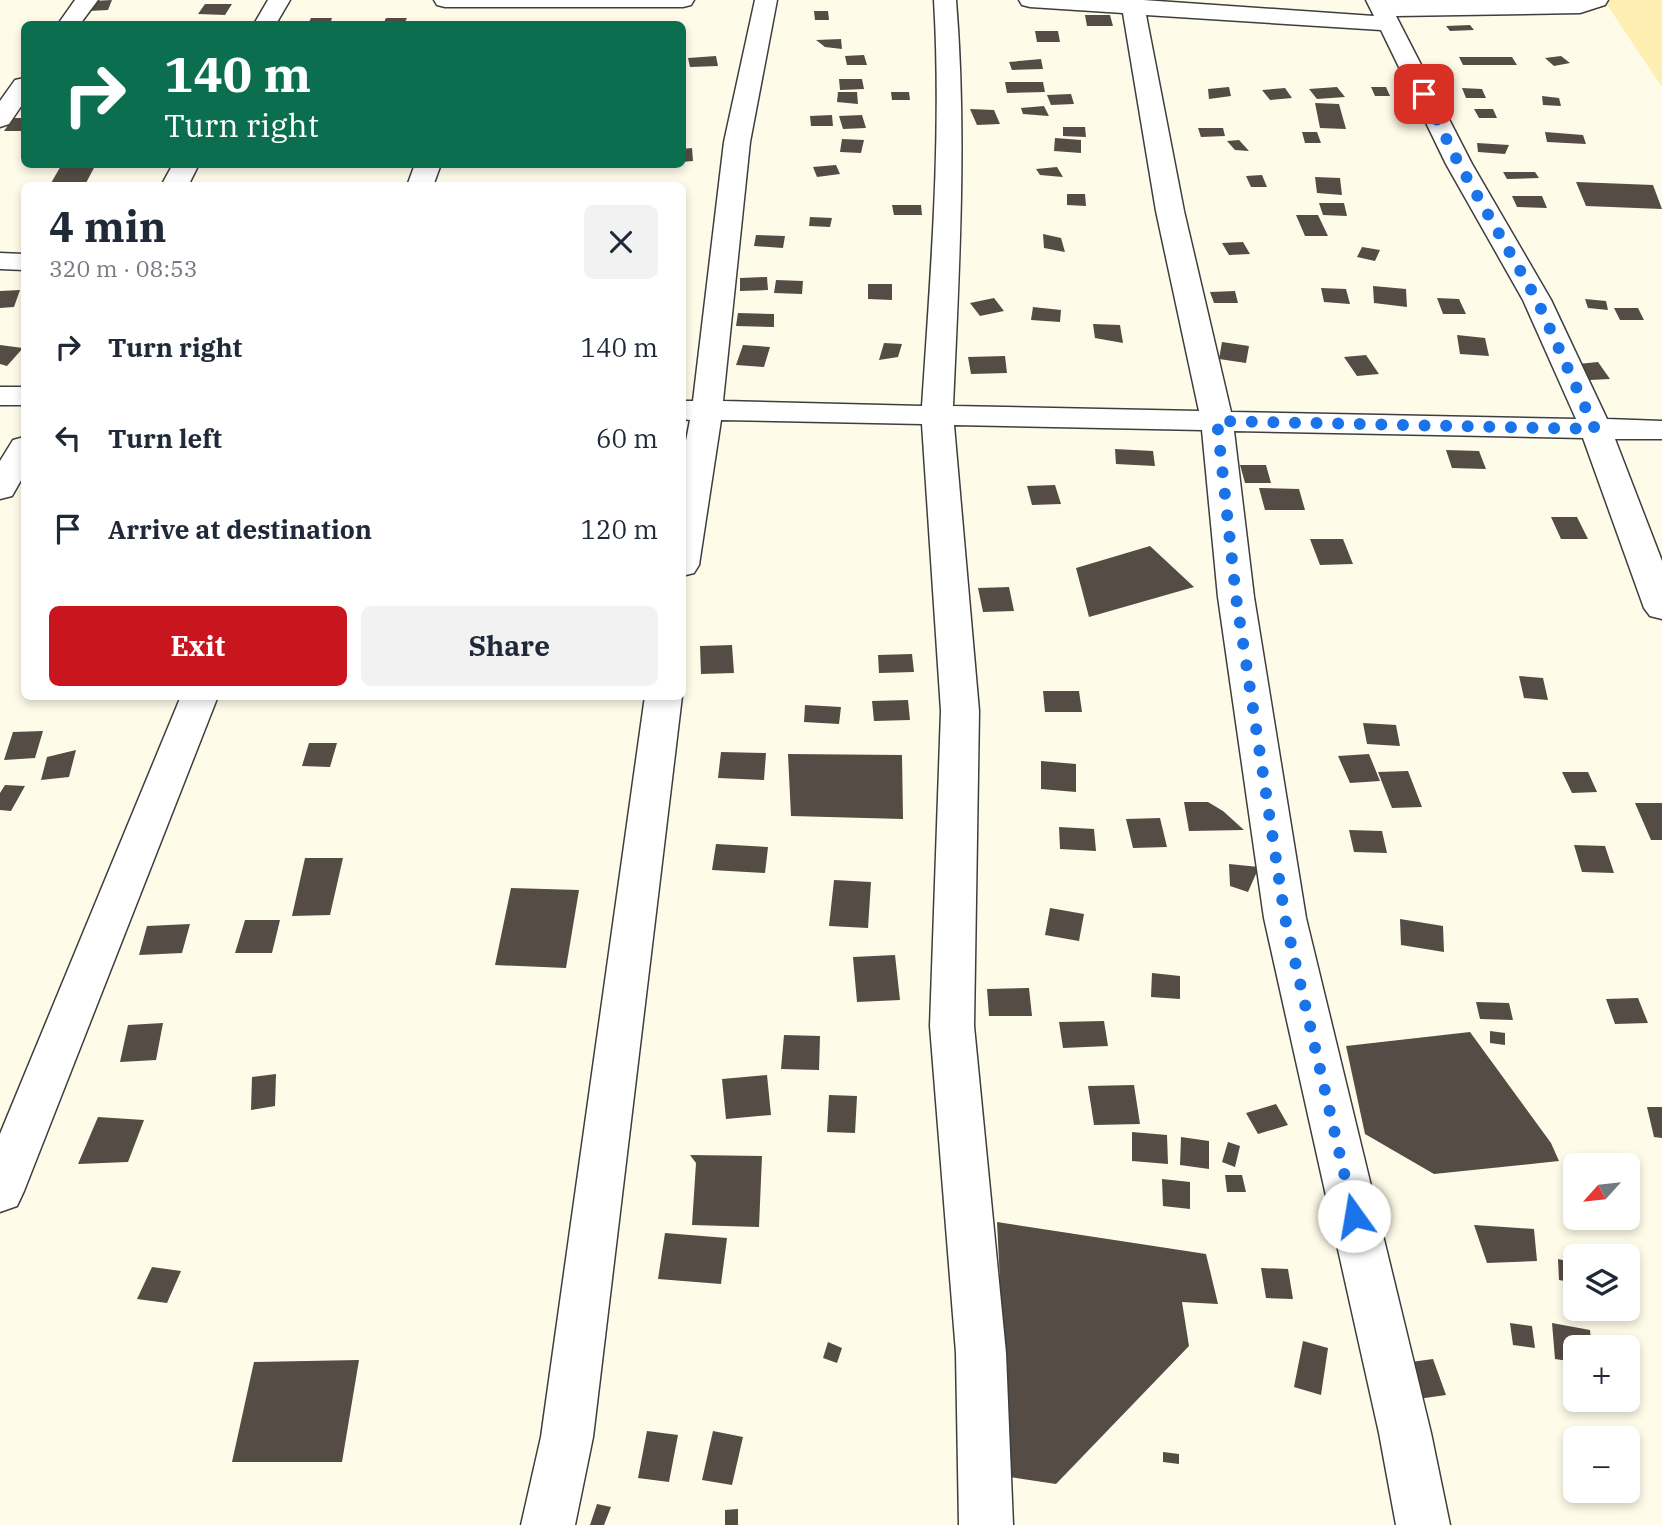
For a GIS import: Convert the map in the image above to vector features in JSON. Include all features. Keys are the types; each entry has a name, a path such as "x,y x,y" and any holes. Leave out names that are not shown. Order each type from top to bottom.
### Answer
{"street":[{"path":"71,21 87,0"},
{"path":"267,21 279,0"},
{"path":"445,0 683,0"},
{"path":"480,21 488,0"},
{"path":"686,517 695,410 737,142 766,0"},
{"path":"945,0 949,204 937,415 960,711 952,1026 981,1353 986,1525"},
{"path":"1030,0 1383,11 1580,6 1597,0"},
{"path":"1132,3 1170,211 1217,421 1236,597 1285,918 1405,1433 1423,1525"},
{"path":"1383,11 1459,164 1537,300 1595,429 1662,608"},
{"path":"0,119 21,89"},
{"path":"0,261 21,262"},
{"path":"0,396 21,396"},
{"path":"695,410 1662,430"},
{"path":"0,489 21,452"},
{"path":"0,1191 198,700"},
{"path":"548,1525 567,1437 663,700"}],"sand":[{"path":"1604,0 1662,0 1662,87"}],"building":[{"path":"112,0 108,10 88,11 93,1"},
{"path":"205,4 232,4 225,15 198,14"},
{"path":"814,11 828,11 829,20 815,20"},
{"path":"1085,15 1110,15 1113,26 1087,26"},
{"path":"311,18 332,18 331,21 310,21"},
{"path":"386,18 407,18 406,21 384,21"},
{"path":"1470,25 1474,30 1450,31 1446,26"},
{"path":"1035,31 1058,31 1060,42 1037,42"},
{"path":"841,39 842,49 825,47 816,40"},
{"path":"864,55 867,65 847,65 845,56"},
{"path":"716,56 718,66 690,67 688,58"},
{"path":"1561,56 1570,63 1554,66 1545,58"},
{"path":"1459,57 1512,57 1517,65 1463,65"},
{"path":"1041,59 1043,69 1012,70 1009,62"},
{"path":"839,79 862,79 864,89 840,90"},
{"path":"1005,82 1043,82 1045,92 1007,93"},
{"path":"1229,87 1231,96 1209,99 1208,89"},
{"path":"1337,87 1345,97 1317,99 1309,89"},
{"path":"1371,87 1386,87 1390,96 1375,96"},
{"path":"1285,88 1292,98 1270,100 1262,90"},
{"path":"1462,88 1482,89 1486,98 1466,98"},
{"path":"838,92 857,92 858,104 837,102"},
{"path":"891,92 909,92 910,100 892,100"},
{"path":"1071,94 1074,104 1051,105 1047,95"},
{"path":"1542,96 1559,98 1561,106 1543,105"},
{"path":"1315,103 1339,104 1346,129 1320,128"},
{"path":"1044,106 1049,116 1023,114 1021,108"},
{"path":"970,109 994,110 1000,124 977,125"},
{"path":"1474,109 1493,109 1497,118 1479,118"},
{"path":"832,115 833,126 811,126 810,116"},
{"path":"862,115 866,128 843,129 839,116"},
{"path":"13,118 21,118 21,131 4,131"},
{"path":"1063,127 1085,127 1086,137 1063,136"},
{"path":"1198,128 1223,128 1225,136 1201,137"},
{"path":"1302,132 1317,132 1321,143 1305,143"},
{"path":"1545,132 1583,135 1586,144 1547,142"},
{"path":"1055,138 1081,140 1081,153 1054,151"},
{"path":"842,139 864,140 861,153 840,152"},
{"path":"1239,140 1249,151 1235,150 1227,141"},
{"path":"1477,143 1509,145 1505,154 1478,152"},
{"path":"692,148 693,161 686,162 686,149"},
{"path":"836,165 840,174 817,177 813,167"},
{"path":"1057,167 1063,177 1040,175 1036,169"},
{"path":"60,168 94,168 87,182 52,182"},
{"path":"1503,172 1535,172 1539,178 1507,179"},
{"path":"1262,175 1267,187 1251,187 1246,176"},
{"path":"1315,177 1340,178 1342,195 1317,193"},
{"path":"1576,182 1653,185 1662,209 1586,206"},
{"path":"1067,194 1085,194 1086,206 1067,205"},
{"path":"1512,196 1542,196 1547,208 1517,207"},
{"path":"1319,203 1344,203 1347,216 1323,215"},
{"path":"892,205 921,205 922,215 894,215"},
{"path":"1296,215 1318,215 1328,236 1305,236"},
{"path":"810,217 832,218 830,227 809,226"},
{"path":"1043,234 1061,238 1065,252 1044,248"},
{"path":"756,235 785,236 783,248 754,246"},
{"path":"1243,242 1250,254 1229,255 1222,243"},
{"path":"1362,247 1380,250 1375,261 1357,257"},
{"path":"767,277 768,290 740,291 740,278"},
{"path":"776,280 803,281 802,294 774,293"},
{"path":"868,284 892,284 892,300 868,299"},
{"path":"1373,286 1406,289 1407,307 1374,303"},
{"path":"1321,288 1346,289 1350,304 1324,302"},
{"path":"20,290 14,307 0,308 0,291"},
{"path":"1235,291 1238,303 1214,303 1210,292"},
{"path":"994,298 1004,311 980,316 970,303"},
{"path":"1437,298 1459,299 1466,314 1443,314"},
{"path":"1585,299 1606,301 1608,310 1588,308"},
{"path":"1033,307 1061,310 1060,322 1031,320"},
{"path":"1614,308 1638,308 1644,320 1620,320"},
{"path":"738,313 774,314 774,327 736,326"},
{"path":"1093,324 1120,325 1123,343 1095,338"},
{"path":"1457,335 1485,338 1489,356 1460,354"},
{"path":"1222,342 1249,346 1246,363 1219,359"},
{"path":"884,343 902,344 898,357 879,360"},
{"path":"0,345 21,348 7,366 0,364"},
{"path":"743,345 770,347 764,367 736,365"},
{"path":"1366,355 1379,374 1357,376 1344,357"},
{"path":"1005,356 1007,373 971,374 968,357"},
{"path":"1598,362 1610,379 1590,380 1578,364"},
{"path":"1115,449 1153,451 1155,466 1116,464"},
{"path":"1446,450 1479,451 1486,469 1452,468"},
{"path":"1240,465 1266,465 1271,483 1245,483"},
{"path":"1055,485 1061,504 1032,505 1027,486"},
{"path":"1259,488 1299,489 1305,510 1265,510"},
{"path":"1551,517 1577,517 1588,539 1561,539"},
{"path":"1310,539 1343,539 1353,564 1320,565"},
{"path":"1150,546 1194,587 1089,617 1076,568"},
{"path":"1009,587 1014,611 983,612 978,588"},
{"path":"732,645 734,673 701,674 700,646"},
{"path":"912,654 914,672 879,673 878,655"},
{"path":"1519,676 1543,678 1548,700 1524,698"},
{"path":"1043,691 1079,691 1082,712 1045,712"},
{"path":"908,700 910,720 874,721 872,701"},
{"path":"805,705 841,707 839,724 804,722"},
{"path":"1363,723 1396,725 1400,746 1367,744"},
{"path":"43,731 35,758 4,760 13,732"},
{"path":"309,743 337,743 330,767 302,766"},
{"path":"76,750 69,777 41,780 47,757"},
{"path":"721,752 766,753 764,780 718,778"},
{"path":"788,754 902,755 903,819 791,816"},
{"path":"1369,754 1380,781 1350,783 1338,756"},
{"path":"1041,761 1076,764 1076,792 1041,789"},
{"path":"1408,771 1422,807 1392,808 1378,772"},
{"path":"1562,772 1588,772 1597,792 1572,793"},
{"path":"5,785 25,786 11,811 0,810 0,793"},
{"path":"1184,802 1208,802 1223,811 1244,830 1189,831"},
{"path":"1635,803 1662,803 1662,840 1651,840"},
{"path":"1160,818 1167,847 1133,848 1126,819"},
{"path":"1059,827 1094,829 1096,851 1060,849"},
{"path":"1349,830 1382,831 1387,853 1354,852"},
{"path":"716,844 768,847 765,873 712,870"},
{"path":"1574,845 1605,846 1614,873 1582,872"},
{"path":"305,858 343,858 330,915 292,916"},
{"path":"1229,864 1259,867 1248,892 1230,886"},
{"path":"834,880 871,882 868,928 829,926"},
{"path":"511,888 579,890 566,968 495,965"},
{"path":"1050,908 1084,914 1079,941 1045,935"},
{"path":"1400,919 1443,926 1444,952 1401,945"},
{"path":"245,920 280,920 272,953 235,953"},
{"path":"190,924 182,953 139,955 147,926"},
{"path":"895,955 900,1000 857,1002 853,957"},
{"path":"1152,973 1180,976 1180,999 1151,997"},
{"path":"1029,988 1032,1016 989,1016 987,989"},
{"path":"1638,998 1648,1023 1615,1024 1606,999"},
{"path":"1476,1002 1509,1003 1513,1020 1480,1019"},
{"path":"1104,1021 1108,1046 1063,1048 1059,1022"},
{"path":"163,1023 156,1060 120,1062 128,1025"},
{"path":"1490,1031 1505,1033 1505,1045 1490,1043"},
{"path":"1470,1032 1551,1143 1559,1161 1434,1174 1365,1134 1346,1046"},
{"path":"784,1035 820,1036 819,1070 781,1069"},
{"path":"276,1074 275,1106 251,1110 252,1077"},
{"path":"767,1075 771,1115 726,1119 722,1079"},
{"path":"1134,1085 1140,1124 1094,1125 1088,1086"},
{"path":"829,1095 857,1096 855,1133 827,1132"},
{"path":"1276,1104 1288,1125 1258,1134 1246,1113"},
{"path":"1647,1107 1662,1107 1662,1138 1654,1137"},
{"path":"98,1117 144,1120 128,1162 78,1164"},
{"path":"1132,1132 1167,1135 1168,1164 1132,1161"},
{"path":"1181,1137 1209,1141 1209,1169 1180,1165"},
{"path":"1228,1142 1240,1146 1235,1167 1222,1162"},
{"path":"690,1155 762,1156 759,1227 692,1225 696,1163"},
{"path":"1225,1175 1242,1175 1246,1192 1227,1192"},
{"path":"1162,1179 1190,1182 1190,1209 1163,1206"},
{"path":"997,1222 1206,1254 1218,1304 1182,1302 1189,1346 1056,1484 1010,1477"},
{"path":"1474,1225 1534,1229 1537,1261 1487,1263"},
{"path":"665,1233 727,1238 721,1284 658,1279"},
{"path":"1558,1259 1563,1260 1563,1281 1559,1280"},
{"path":"152,1267 181,1271 167,1303 137,1299"},
{"path":"1261,1268 1288,1269 1293,1299 1266,1298"},
{"path":"1510,1323 1532,1326 1535,1348 1513,1345"},
{"path":"1552,1323 1590,1330 1591,1335 1563,1335 1563,1360 1555,1359"},
{"path":"1303,1341 1328,1348 1321,1395 1294,1387"},
{"path":"828,1342 842,1348 837,1363 823,1358"},
{"path":"1433,1359 1446,1395 1418,1399 1404,1363"},
{"path":"359,1360 342,1462 232,1462 254,1362"},
{"path":"647,1431 678,1435 669,1482 638,1478"},
{"path":"713,1431 743,1437 732,1485 702,1480"},
{"path":"1163,1452 1179,1454 1179,1464 1163,1462"},
{"path":"597,1504 611,1507 604,1525 590,1525"},
{"path":"738,1509 738,1525 725,1525 725,1510"}],"route":[{"path":"1354,1216 1285,918 1236,597 1217,421 1595,429 1537,300 1459,164 1424,94"}]}
